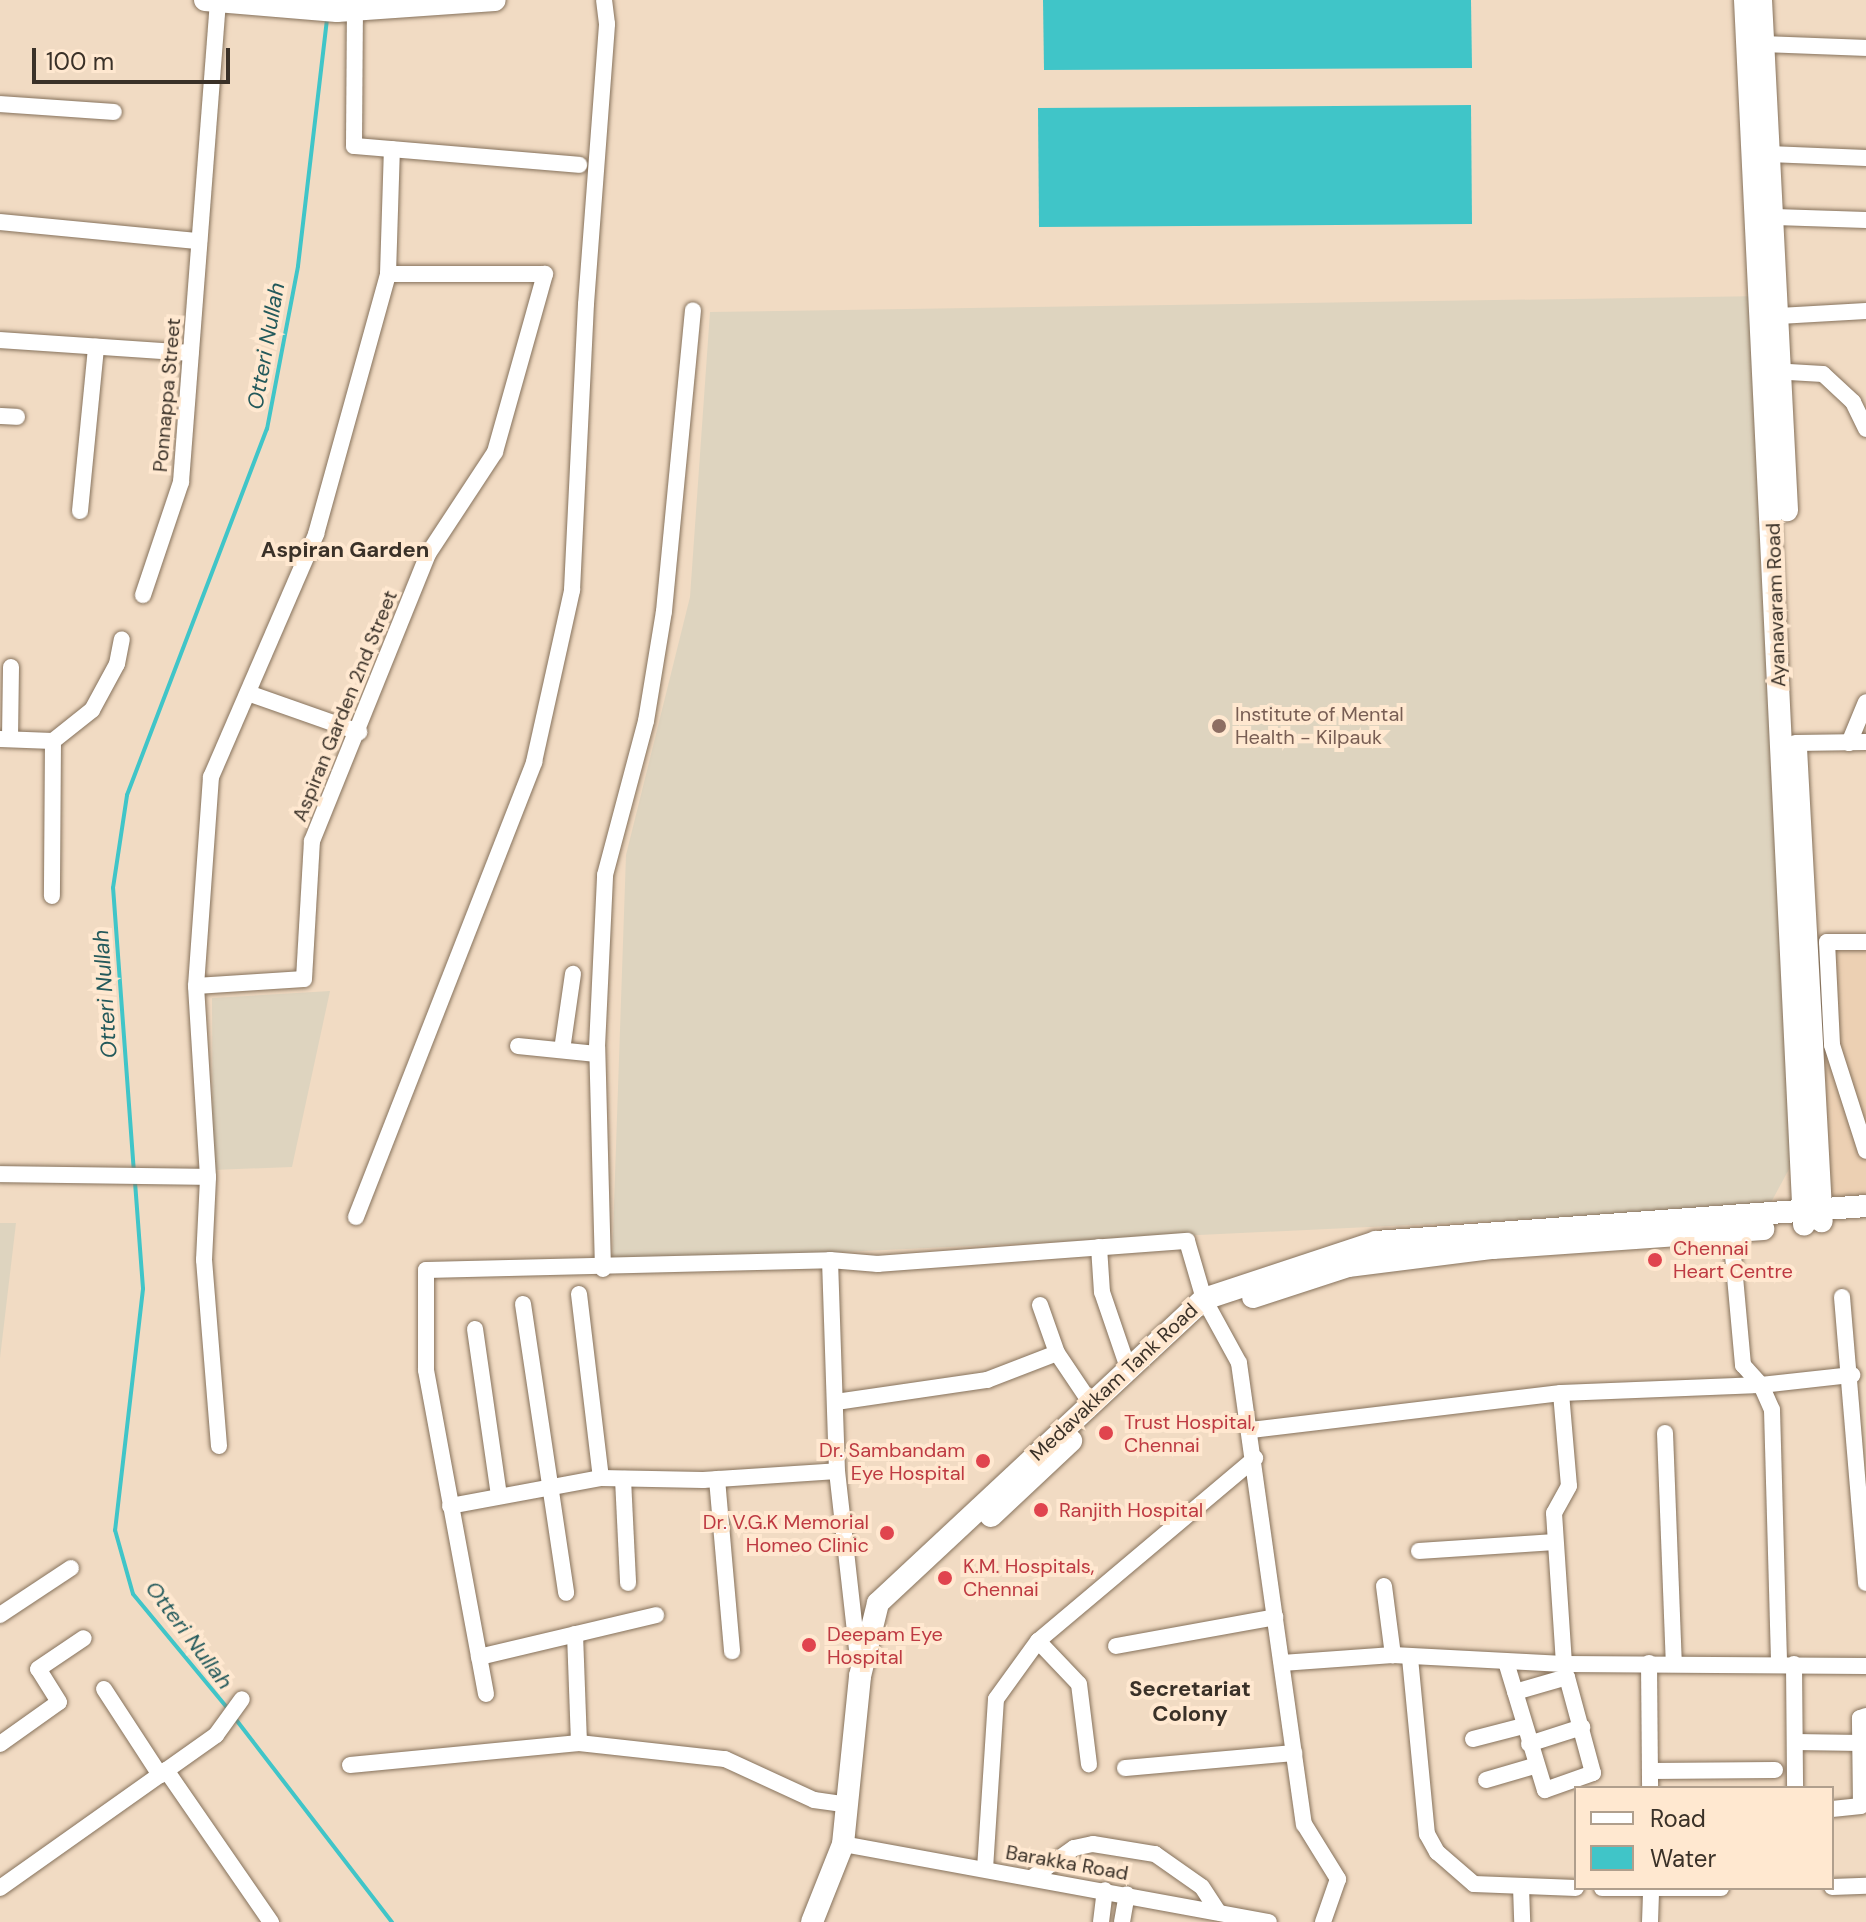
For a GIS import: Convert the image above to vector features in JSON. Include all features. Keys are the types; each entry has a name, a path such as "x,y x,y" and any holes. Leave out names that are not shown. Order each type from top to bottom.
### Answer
{"main road":[{"path":"212,1 307,9 495,0"},
{"name":"Ayanavaram Road","path":"1745,0 1774,371 1795,743 1812,1216"},
{"name":"Ayanavaram Road","path":"1761,0 1775,217 1779,316 1774,371 1812,1216"},
{"name":"Medavakkam Tank Road","path":"830,1922 850,1845 871,1688 891,1609 1208,1305 1348,1266 1493,1248 1731,1233 1866,1206"},
{"name":"Medavakkam Tank Road","path":"812,1922 850,1845 849,1805 860,1676 878,1603 1129,1371 1208,1305 1376,1242 1812,1216 1866,1222"}],"street":[{"path":"356,1217 534,762 572,590 586,304 607,24 604,0"},
{"name":"Ponnappa Street","path":"143,595 181,482 199,241 212,1"},
{"path":"349,7 354,146 579,165"},
{"path":"1764,44 1866,48"},
{"path":"0,104 114,112"},
{"path":"219,1446 204,1260 208,1177 196,986 211,777 316,534 388,274 392,149"},
{"path":"1769,154 1866,158"},
{"path":"1775,217 1866,220"},
{"path":"0,222 199,241"},
{"name":"Aspiran Garden 2nd Street","path":"196,986 304,979 312,841 359,732 428,554 495,452 545,274 388,274"},
{"path":"603,1269 597,1054 605,875 646,721 662,626 693,310"},
{"path":"1779,316 1866,311"},
{"path":"0,340 191,353"},
{"path":"80,511 96,347"},
{"path":"1774,371 1823,374 1853,402 1866,425"},
{"path":"11,667 5,739 53,741 92,710 117,664 122,639"},
{"path":"248,693 359,732"},
{"path":"1795,743 1858,742 1866,702"},
{"path":"52,896 53,741"},
{"path":"1866,942 1827,942 1832,1045 1866,1151"},
{"path":"562,1050 573,974"},
{"path":"518,1046 597,1054"},
{"path":"0,1174 208,1177"},
{"path":"1731,1233 1743,1365 1761,1385 1772,1410 1786,1664 1795,1742 1795,1786"},
{"path":"486,1694 426,1370 426,1270 603,1269 830,1260 917,1262 1187,1241 1208,1305 1239,1363 1255,1458 1304,1824 1338,1879 1323,1922"},
{"path":"1099,1247 1102,1292 1129,1371"},
{"path":"830,1260 837,1471 860,1676"},
{"path":"579,1294 601,1478"},
{"path":"1842,1297 1852,1375 1866,1583"},
{"path":"523,1304 547,1486 566,1593"},
{"path":"1040,1305 1057,1353 1092,1405"},
{"path":"475,1329 499,1495"},
{"path":"836,1402 987,1380 1057,1353"},
{"path":"1251,1430 1561,1393 1761,1385 1852,1375"},
{"path":"1561,1393 1569,1486 1554,1513 1564,1664"},
{"path":"1665,1433 1674,1663"},
{"path":"985,1869 996,1699 1038,1641 1255,1458"},
{"path":"450,1506 601,1478 717,1479 837,1471"},
{"path":"623,1479 628,1583"},
{"path":"717,1479 732,1651"},
{"path":"1419,1551 1555,1542"},
{"path":"0,1615 71,1568"},
{"path":"1384,1586 1401,1656 1431,1844 1466,1882 1574,1888"},
{"path":"479,1657 656,1615"},
{"path":"1116,1646 1275,1617"},
{"path":"575,1634 579,1743"},
{"path":"0,1744 59,1702 38,1669 84,1638"},
{"path":"1038,1641 1079,1684 1089,1764"},
{"path":"1282,1663 1401,1656 1564,1664 1866,1666"},
{"path":"1506,1662 1534,1766 1545,1790 1589,1776 1594,1766 1567,1677 1515,1692"},
{"path":"1649,1663 1650,1786"},
{"path":"104,1689 271,1922"},
{"path":"0,1888 216,1735 242,1699"},
{"path":"1834,1809 1861,1806 1860,1718 1866,1716"},
{"path":"1473,1739 1523,1726"},
{"path":"1529,1744 1582,1727"},
{"path":"1795,1742 1861,1743"},
{"path":"350,1765 579,1743 725,1759 814,1800 849,1805"},
{"path":"1125,1768 1294,1753"},
{"path":"1486,1780 1534,1766"},
{"path":"1650,1771 1775,1770"},
{"path":"1033,1877 1074,1848 1093,1844 1155,1854 1202,1887 1218,1912"},
{"name":"Barakka Road","path":"850,1845 1127,1894 1218,1912 1235,1919 1269,1922"},
{"path":"1834,1887 1866,1886"},
{"path":"1521,1887 1522,1922"},
{"path":"1101,1922 1105,1890"},
{"path":"1650,1922 1651,1890"},
{"path":"1122,1922 1127,1894"},
{"path":"1177,1922 1180,1905"}],"shaded area":[{"name":"Institute of Mental Health - Kilpauk","path":"1765,296 1795,1158 1768,1208 612,1263 626,855 690,597 710,312"},
{"path":"1814,945 1866,946 1866,1198 1824,1197"},
{"path":"330,991 292,1167 213,1170 212,998"},
{"path":"0,1223 16,1223 0,1358"}],"water":[{"path":"1043,0 1471,0 1472,68 1044,70"},
{"path":"1471,105 1472,224 1039,227 1038,108"}],"waterway":[{"name":"Otteri Nullah","path":"134,1173 113,888 127,795 267,429 298,266 327,18"},
{"name":"Otteri Nullah","path":"135,1182 143,1289 115,1530 133,1594 229,1710"},
{"name":"Otteri Nullah","path":"234,1717 392,1922"}],"place":[{"name":"Institute of Mental Health - Kilpauk","path":"1219,726"},
{"name":"Chennai Heart Centre","path":"1655,1260"},
{"name":"Trust Hospital, Chennai","path":"1106,1433"},
{"name":"Dr. Sambandam Eye Hospital","path":"983,1461"},
{"name":"Ranjith Hospital","path":"1041,1510"},
{"name":"Dr. V.G.K Memorial Homeo Clinic","path":"887,1533"},
{"name":"K.M. Hospitals, Chennai","path":"945,1578"},
{"name":"Deepam Eye Hospital","path":"809,1645"}],"district":[{"name":"Aspiran Garden","path":"345,550"},
{"name":"Secretariat Colony","path":"1190,1700"}]}
